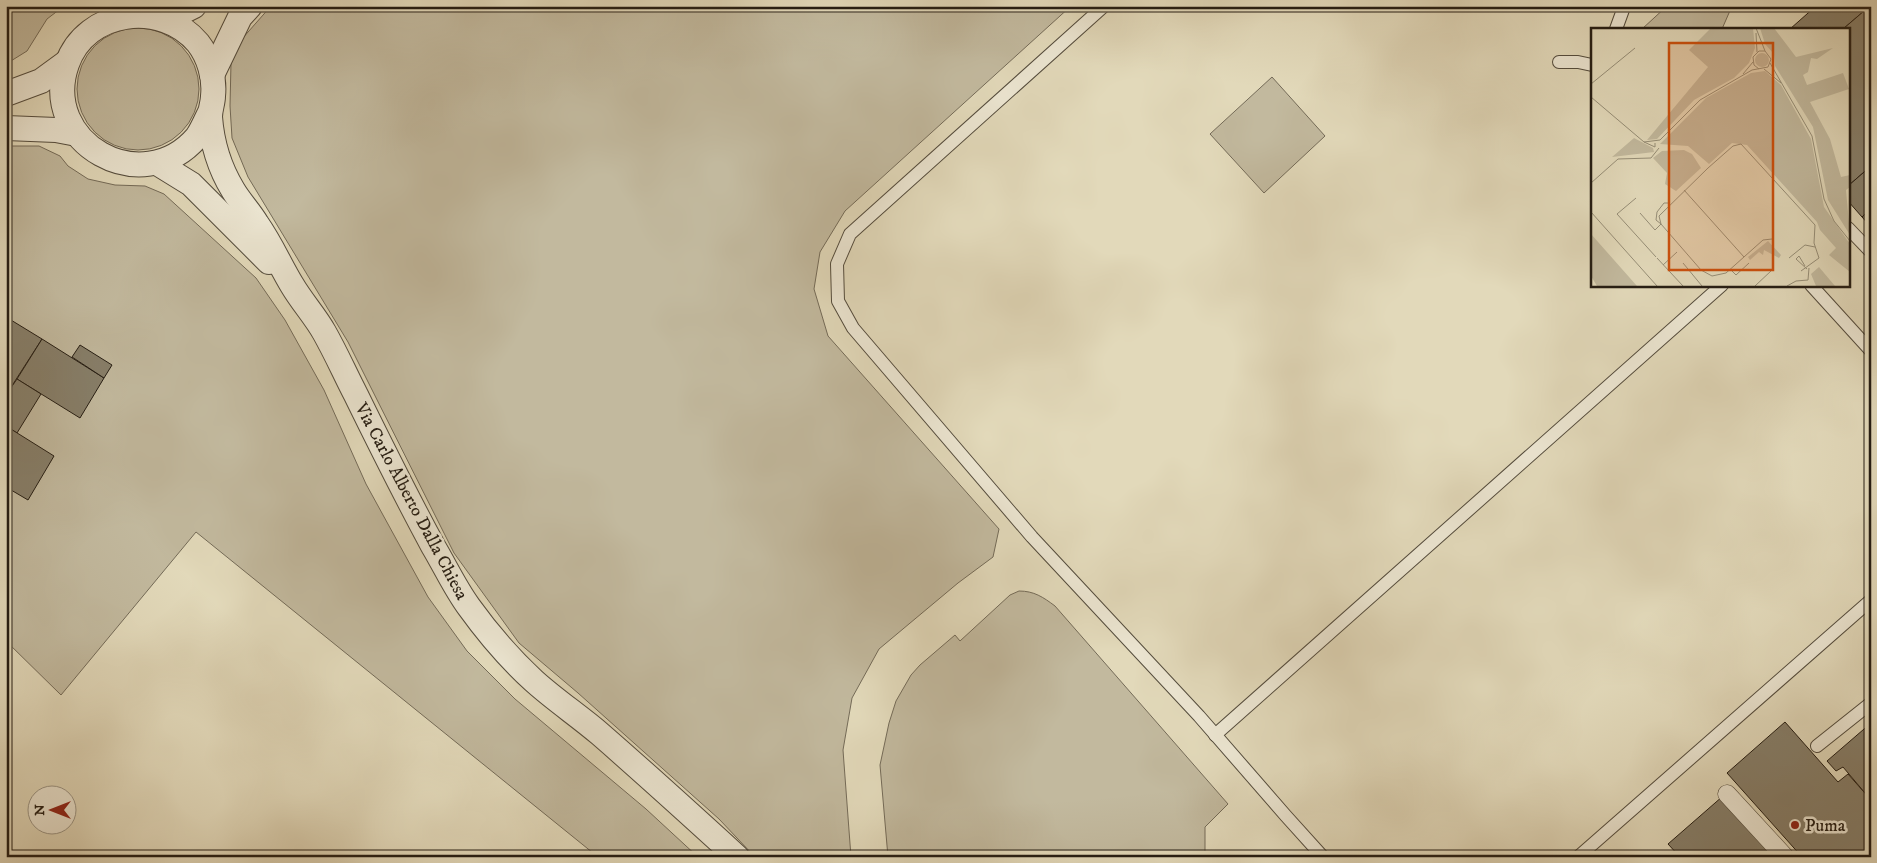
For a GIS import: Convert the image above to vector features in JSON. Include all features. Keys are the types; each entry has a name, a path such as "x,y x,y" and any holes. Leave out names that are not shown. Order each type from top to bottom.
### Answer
{"street":[{"path":"168,20 194,6"},
{"path":"212,75 240,17 250,6"},
{"path":"128,14 148,14 168,20 184,29 197,42 207,57 212,75 214,94 210,112 198,135 180,152 157,163 134,165 112,161 92,150 77,134 68,118 63,99 62,81 67,62 77,44 91,30 108,19 128,14"},
{"path":"6,94 41,81 67,62"},
{"name":"Via Carlo Alberto Dalla Chiesa","path":"210,112 213,140 221,170 238,198 258,224 293,286 323,330 409,502 467,605 533,680 648,775 737,857"},
{"path":"6,128 56,130 77,134"},
{"name":"Via Carlo Alberto Dalla Chiesa","path":"157,163 191,184 293,286"},
{"path":"1727,794 1785,857"}],"lane":[{"path":"1104,6 850,234 837,264 838,301 853,328 1032,537 1215,736 1321,855"},
{"path":"1616,28 1624,7"},
{"path":"1559,62 1578,62 1591,65"},
{"path":"1850,230 1871,252"},
{"path":"1215,736 1721,286"},
{"path":"1812,286 1871,351"},
{"path":"1578,857 1869,604"},
{"path":"1817,746 1871,703"}],"shaded area":[{"path":"6,6 64,6 47,19 27,51 6,64"},
{"path":"271,6 1071,6 845,211 820,252 814,289 828,336 999,529 993,557 958,583 879,649 852,698 843,750 851,857 755,857 719,819 519,643 454,553 348,342 248,177 232,138 230,106 231,63 241,40"},
{"path":"1667,6 1732,6 1722,28 1643,28"},
{"path":"138,28 161,32 181,46 195,66 199,89 195,112 181,132 161,146 138,150 115,146 95,132 81,112 77,89 81,66 95,46 115,32"},
{"path":"1272,77 1325,136 1264,193 1210,134"},
{"path":"6,146 39,146 60,156 68,166 88,179 115,185 145,186 164,194 256,278 285,320 324,390 366,484 428,597 467,651 515,699 646,809 698,857 598,857 196,532 61,695 6,641"},
{"path":"1019,591 1038,595 1055,606 1228,804 1205,827 1205,857 888,857 880,765 896,701 911,675 920,665 955,635 960,641 1010,595"}],"building":[{"path":"1816,6 1859,6 1864,11 1844,28 1791,28"},
{"path":"1859,6 1871,6 1871,13 1868,16"},
{"path":"1864,11 1871,18 1871,166 1850,184 1850,28 1844,28"},
{"path":"1871,166 1871,208 1862,217 1850,203 1850,184"},
{"path":"1871,208 1871,227 1862,217"},
{"path":"6,317 42,339 6,395"},
{"path":"42,339 104,378 80,418 17,379"},
{"path":"80,345 112,365 104,378 72,357"},
{"path":"17,379 41,394 17,433 6,426 6,395"},
{"path":"6,426 54,456 28,500 6,487"},
{"path":"1785,722 1838,782 1848,774 1871,800 1871,855 1869,857 1802,857 1727,773"},
{"path":"1871,723 1871,800 1843,767 1836,771 1827,761"},
{"path":"1723,796 1779,857 1680,857 1668,844"}],"place":[{"name":"Puma","path":"1795,825"}]}
